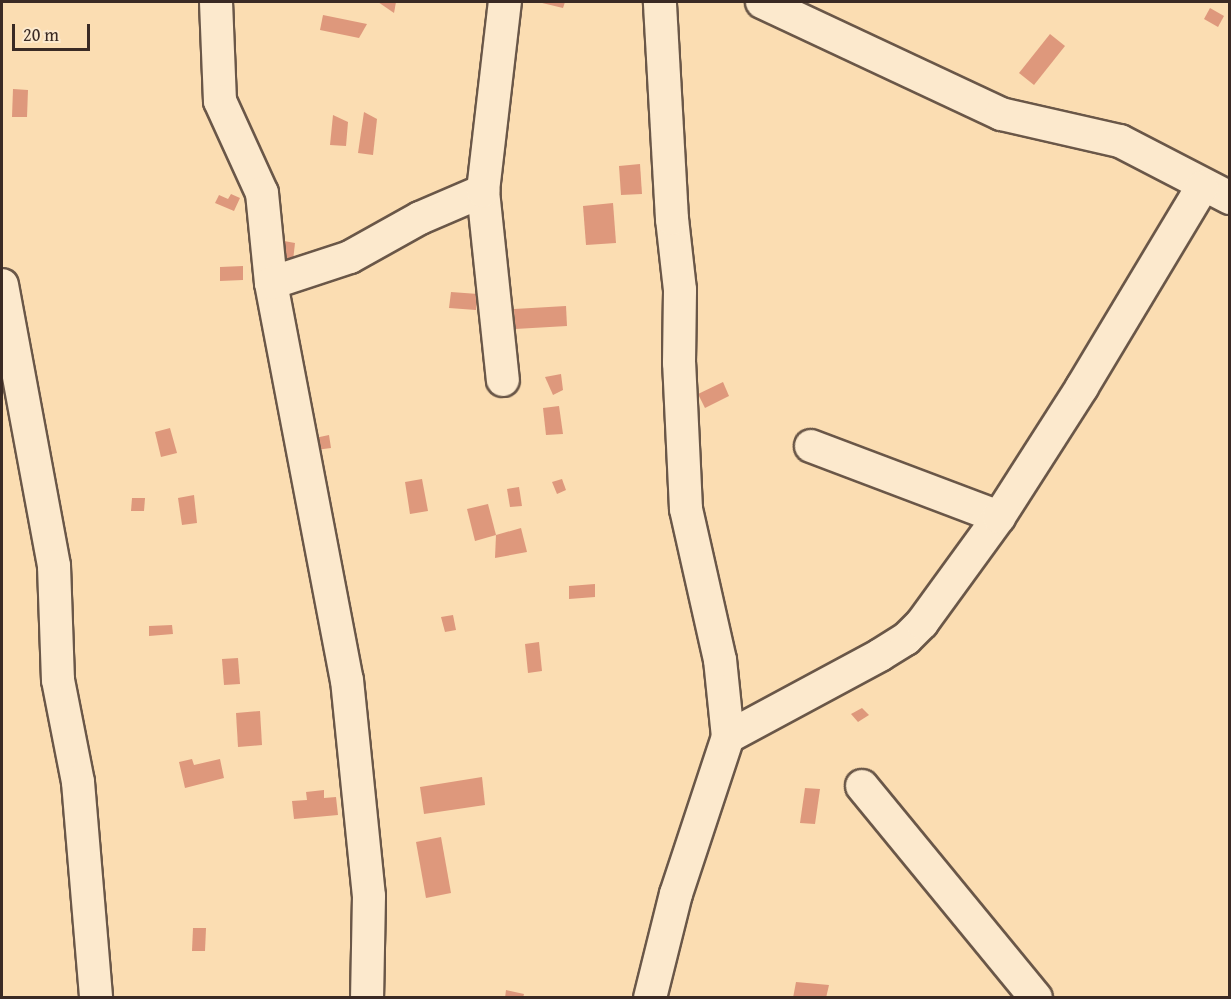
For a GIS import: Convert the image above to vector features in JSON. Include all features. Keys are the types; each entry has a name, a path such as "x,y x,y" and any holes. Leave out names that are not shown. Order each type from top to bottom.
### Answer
{"street":[{"path":"216,2 220,101 262,193 271,284 347,680 369,896 367,998"},
{"path":"503,380 483,191 505,2"},
{"path":"650,998 676,894 728,737 720,660 686,509 679,363 680,290 672,219 660,2"},
{"path":"728,737 906,639 999,517 1082,387 1216,192 1120,141 1001,114 762,2"},
{"path":"271,284 350,257 420,218 483,191"},
{"path":"2,285 54,566 58,680 78,782 96,998"},
{"path":"811,446 999,517"},
{"path":"862,786 1036,998"}],"building":[{"path":"378,2 396,2 394,13"},
{"path":"538,2 565,2 563,8"},
{"path":"1210,8 1224,16 1218,27 1204,19"},
{"path":"323,15 367,24 359,38 320,30"},
{"path":"1050,34 1065,46 1034,85 1019,73"},
{"path":"13,89 28,90 27,117 12,117"},
{"path":"364,112 377,119 373,155 358,153"},
{"path":"333,115 348,122 346,146 330,145"},
{"path":"640,164 642,194 621,195 619,166"},
{"path":"231,194 240,198 234,211 215,203 219,195 228,199"},
{"path":"613,203 616,243 586,245 583,206"},
{"path":"284,241 295,243 293,261 281,259"},
{"path":"243,266 243,280 220,281 220,267"},
{"path":"451,292 478,294 476,310 449,308"},
{"path":"566,306 567,326 515,329 514,309"},
{"path":"561,374 563,390 553,395 545,377"},
{"path":"723,382 729,396 705,408 698,394"},
{"path":"559,406 563,434 546,435 543,408"},
{"path":"170,428 177,453 161,457 155,432"},
{"path":"329,435 331,448 316,450 315,438"},
{"path":"422,479 428,511 410,514 405,482"},
{"path":"562,479 566,490 557,494 552,482"},
{"path":"519,487 522,506 510,507 507,489"},
{"path":"194,495 197,523 182,525 178,498"},
{"path":"132,498 145,498 144,511 131,511"},
{"path":"488,504 496,535 475,541 467,509"},
{"path":"521,528 527,552 495,558 496,535"},
{"path":"595,584 595,597 569,599 569,586"},
{"path":"453,615 456,630 445,632 441,617"},
{"path":"172,625 173,634 149,636 149,626"},
{"path":"539,642 542,671 528,673 525,644"},
{"path":"238,658 240,684 224,685 222,659"},
{"path":"862,708 869,715 858,722 851,714"},
{"path":"260,711 262,745 238,747 236,713"},
{"path":"192,759 194,765 220,759 224,778 185,788 179,762"},
{"path":"482,777 485,805 424,814 420,787"},
{"path":"805,788 820,789 815,824 800,823"},
{"path":"324,790 324,798 336,797 338,815 294,819 292,801 307,800 306,792"},
{"path":"441,837 451,893 426,898 416,842"},
{"path":"193,928 206,928 205,951 192,951"},
{"path":"796,982 829,985 826,998 793,998"},
{"path":"506,990 524,994 523,998 505,998"}]}
